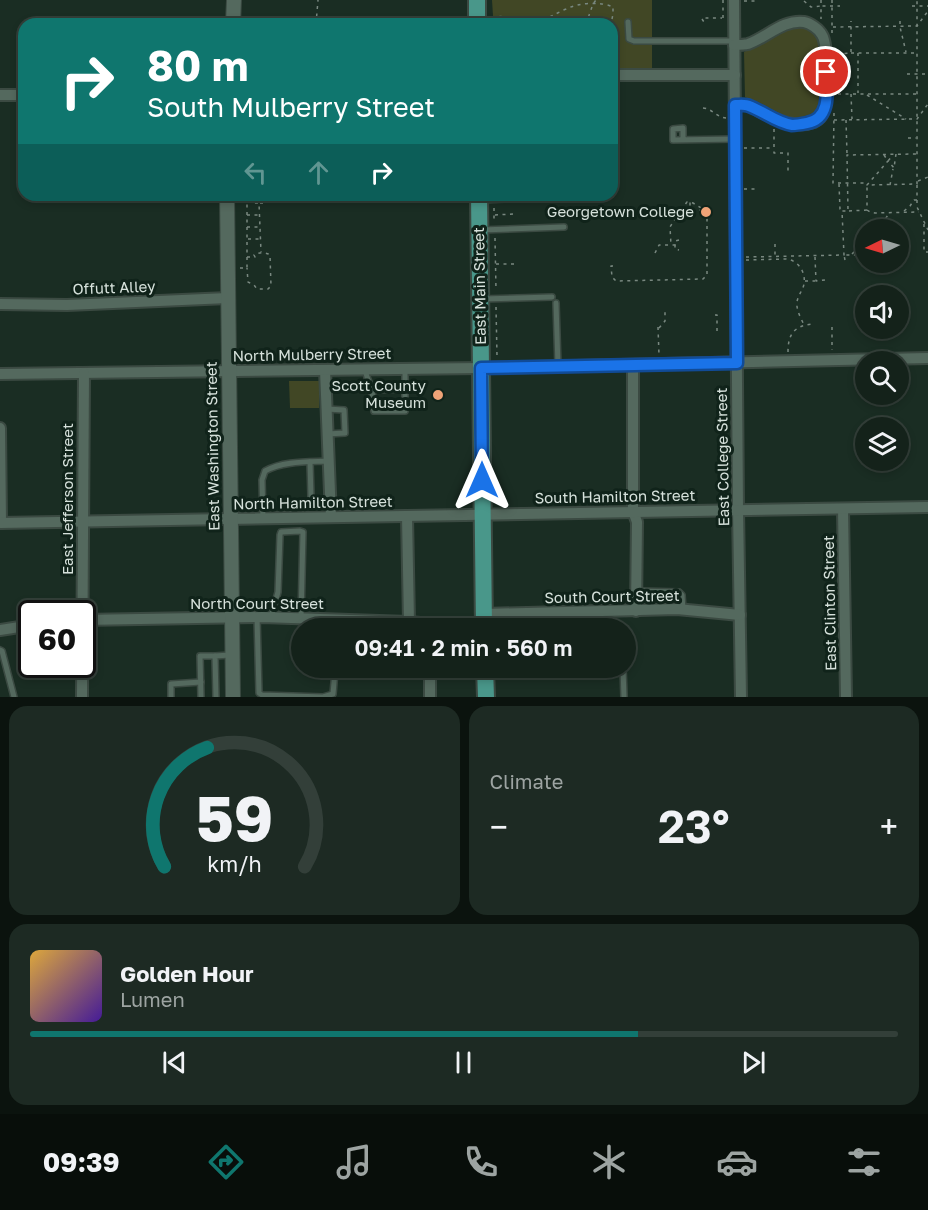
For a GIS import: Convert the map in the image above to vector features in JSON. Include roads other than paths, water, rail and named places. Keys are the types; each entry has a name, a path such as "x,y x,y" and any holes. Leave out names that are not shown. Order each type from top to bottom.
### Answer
{"main road":[{"path":"477,0 483,18"},
{"name":"East Main Street","path":"484,201 487,230 489,365 482,514 484,618"},
{"path":"485,678 486,697"}],"street":[{"path":"234,0 237,18"},
{"name":"East College Street","path":"738,1 734,43 741,697"},
{"path":"734,43 747,44 791,23 804,22 813,26 822,33 826,46 827,97 824,111 819,119 814,122 792,125 748,105 735,105"},
{"path":"618,75 735,75"},
{"path":"0,95 18,95"},
{"name":"East Washington Street","path":"227,201 233,697"},
{"name":"Offutt Alley","path":"0,304 67,305 228,298"},
{"name":"North Mulberry Street","path":"0,374 405,369 489,365 633,365 928,358"},
{"path":"633,365 633,511 637,522 636,611"},
{"path":"325,370 331,517"},
{"name":"East Jefferson Street","path":"83,600 84,373"},
{"path":"0,428 1,523"},
{"name":"South Hamilton Street","path":"482,514 928,507"},
{"name":"East Clinton Street","path":"843,509 846,697"},
{"name":"North Hamilton Street","path":"1,523 482,514"},
{"path":"408,516 409,618"},
{"name":"South Court Street","path":"554,618 636,611 683,610 740,615"},
{"name":"North Court Street","path":"96,620 301,618"},
{"path":"0,630 18,627"},
{"name":"East Jefferson Street","path":"82,678 82,697"},
{"path":"430,678 430,697"}],"lane":[{"path":"628,22 629,39 634,42 734,43"},
{"path":"684,140 735,139"},
{"path":"487,230 564,227"},
{"path":"488,299 552,297"},
{"path":"556,303 558,366"},
{"path":"365,369 372,390 375,411 405,411 405,369"},
{"path":"372,390 405,389"},
{"path":"326,409 344,410 345,434 327,434"},
{"path":"263,518 262,480 265,471 272,467 299,462 328,461"},
{"path":"310,462 311,497"},
{"path":"271,617 278,592 281,532 300,531 303,532 301,618"},
{"path":"636,591 679,592 682,595 683,610"},
{"path":"256,617 259,693 262,695 323,697 333,694 334,678"},
{"path":"0,650 14,697"},
{"path":"201,697 200,656 232,655"},
{"path":"215,656 216,697"},
{"path":"623,678 624,697"},
{"path":"171,697 171,684 201,682"}],"place":[{"name":"Georgetown College","path":"706,212"},
{"name":"Scott County Museum","path":"438,395"}]}
